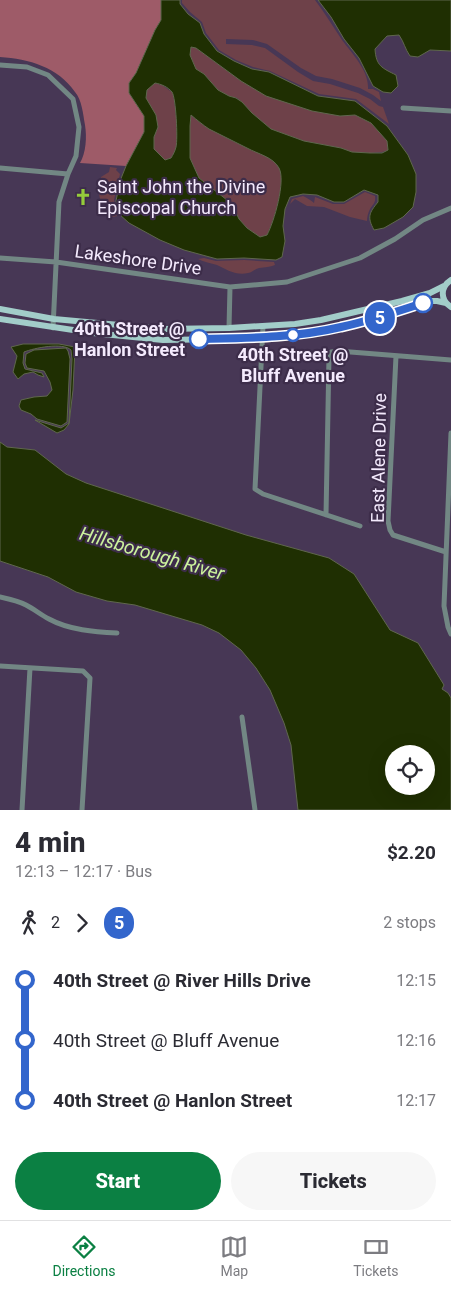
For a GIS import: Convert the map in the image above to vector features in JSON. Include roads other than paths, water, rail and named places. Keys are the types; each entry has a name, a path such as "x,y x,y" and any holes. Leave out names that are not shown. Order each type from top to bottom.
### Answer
{"main road":[{"path":"0,309 54,319 163,329 295,324 321,320 402,301 430,293 451,280"},
{"path":"444,286 442,294 449,306"},
{"path":"0,319 53,328 162,340 286,336 340,328 382,317 424,302 432,301 449,306"},
{"path":"162,340 163,329"}],"street":[{"name":"Lakeshore Drive","path":"0,66 27,67 48,75 73,98 79,127 76,156 59,202 56,262 230,287 287,282 360,258 395,239 423,220 451,208"},
{"path":"403,108 451,111"},
{"path":"0,168 68,174"},
{"path":"0,258 56,262 53,328"},
{"path":"228,328 230,287"},
{"path":"263,326 255,489 262,494 360,526"},
{"path":"326,515 329,356 331,352 451,360"},
{"name":"East Alene Drive","path":"396,356 388,521 390,530 393,535 446,552"},
{"path":"451,433 444,606 451,634"},
{"path":"0,597 26,605 65,626 102,632 117,632"},
{"path":"0,666 83,670 90,678 82,810"},
{"path":"22,810 30,668"},
{"path":"242,717 254,810"}],"water":[{"path":"161,0 180,0 180,4 188,14 200,23 204,34 217,51 234,61 252,69 269,72 318,96 355,101 387,126 408,155 416,174 416,192 413,207 403,217 384,228 374,230 370,222 370,215 378,202 378,195 364,190 344,202 334,202 317,195 303,194 290,197 285,209 283,226 285,241 282,257 276,260 217,259 184,250 160,240 129,223 119,214 116,201 120,181 126,166 144,132 144,116 129,93 129,83 136,73 161,20","holes":["191,47 196,48 241,81 266,96 312,111 340,116 355,115 371,123 387,141 388,150 382,153 352,152 304,141 271,129 242,102 218,90 204,74 196,69 190,55","157,83 172,92 175,102 176,147 171,158 165,160 154,149 154,137 158,127 156,115 146,98 147,90","191,115 209,129 265,156 279,168 281,174 280,191 276,212 267,235 260,237 247,228 239,219 232,204 199,178 190,158"]},
{"path":"318,0 451,0 451,51 430,50 418,57 410,56 399,35 387,36 375,49 376,55 381,66 396,75 398,86 391,93 383,92 373,86 359,58"},
{"path":"23,344 59,344 75,347 69,424 64,430 57,433 35,420 61,428 69,423 71,350 62,346 55,346 24,352 23,363 25,369 42,373 44,377 33,372 24,374 18,379 13,372 17,356 11,347"},
{"path":"66,348 70,359 67,422 61,426 37,419 21,410 19,406 21,400 47,396 52,390 44,371 27,368 25,363 26,354 34,350"},
{"name":"Hillsborough River","path":"0,442 7,447 35,450 66,474 86,483 246,535 329,558 354,574 390,630 418,643 444,685 442,689 451,698 451,810 298,810 291,745 284,723 270,690 256,668 241,650 219,633 202,625 135,605 107,601 76,592 48,577 0,561"}],"place":[{"name":"Saint John the Divine Episcopal Church","path":"83,197"},
{"name":"40th Street @ Bluff Avenue","path":"293,335"},
{"name":"40th Street @ Hanlon Street","path":"199,339"}]}
